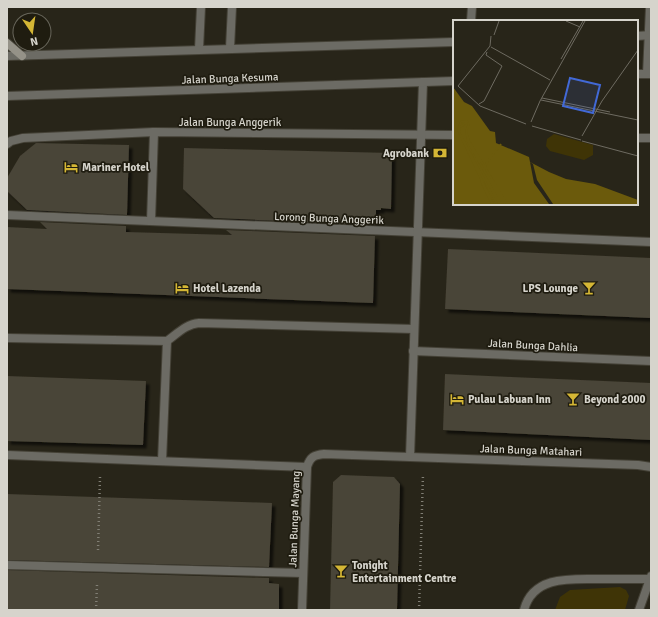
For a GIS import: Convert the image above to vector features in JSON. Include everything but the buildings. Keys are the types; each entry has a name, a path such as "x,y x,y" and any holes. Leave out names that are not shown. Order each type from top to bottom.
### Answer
{"main road":[{"path":"7,42 22,56"}],"street":[{"path":"199,49 201,7"},
{"path":"230,48 232,7"},
{"path":"471,20 472,7"},
{"path":"638,74 649,74 650,7"},
{"path":"638,36 650,35"},
{"path":"7,56 453,42"},
{"name":"Jalan Bunga Kesuma","path":"7,96 453,81"},
{"path":"410,457 423,82"},
{"path":"151,221 154,132"},
{"name":"Jalan Bunga Anggerik","path":"7,144 11,141 23,138 154,132 453,135"},
{"path":"638,138 651,138"},
{"name":"Lorong Bunga Anggerik","path":"7,215 651,242"},
{"path":"7,338 167,341 193,323 414,329"},
{"path":"162,461 167,341"},
{"name":"Jalan Bunga Dahlia","path":"413,351 651,361"},
{"name":"Jalan Bunga Mayang","path":"302,610 307,467 309,461 312,457 318,454 410,457"},
{"path":"7,455 307,467"},
{"name":"Jalan Bunga Matahari","path":"410,457 638,465 651,467"},
{"path":"7,566 303,573"},
{"path":"524,610 526,601 536,590 550,582 564,579 650,577 639,610"}],"path":[{"path":"419,610 424,457"},
{"path":"96,610 101,459"}],"shaded area":[{"path":"620,587 626,590 629,596 625,610 555,610 560,597 570,590"}],"place":[{"name":"Agrobank","path":"440,153"},
{"name":"Mariner Hotel","path":"71,167"},
{"name":"Hotel Lazenda","path":"182,288"},
{"name":"LPS Lounge","path":"589,288"},
{"name":"Pulau Labuan Inn","path":"457,399"},
{"name":"Beyond 2000","path":"573,399"},
{"name":"Tonight Entertainment Centre","path":"341,571"}]}
